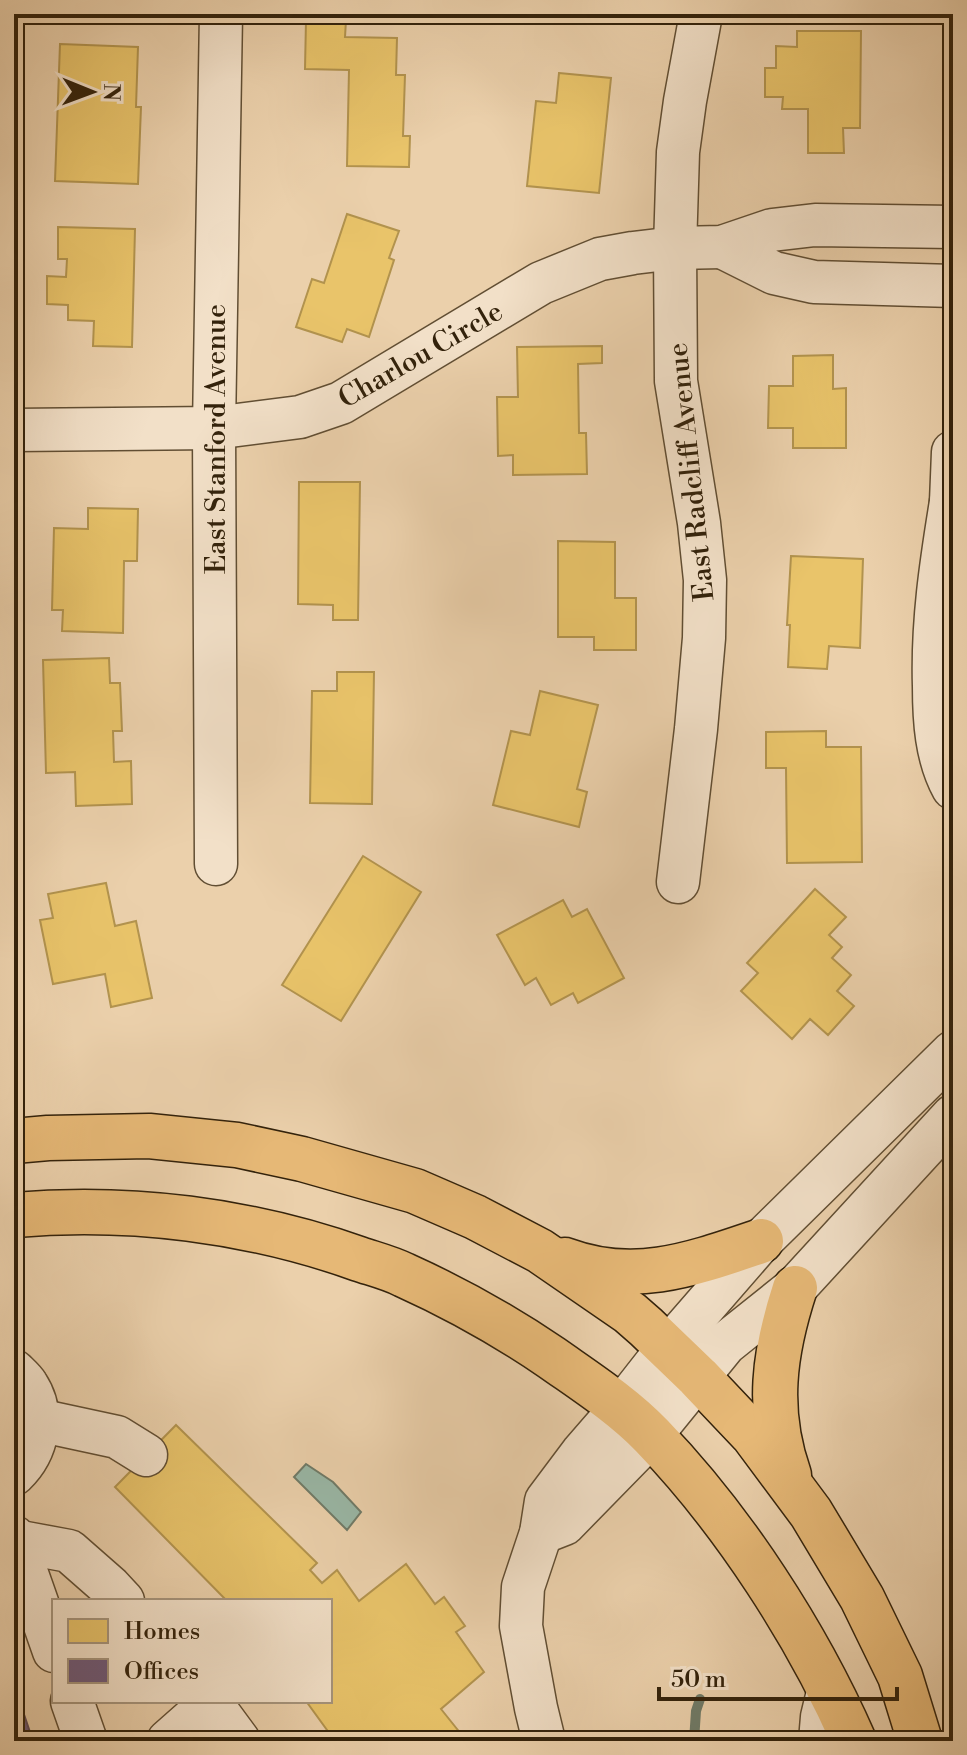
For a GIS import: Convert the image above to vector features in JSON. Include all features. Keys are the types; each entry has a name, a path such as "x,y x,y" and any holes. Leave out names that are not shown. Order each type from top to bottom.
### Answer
{"main road":[{"path":"14,1141 149,1136 263,1150 415,1191 475,1217 540,1251 630,1313 753,1435 811,1513 862,1598 900,1676 920,1741"},
{"path":"14,1215 50,1212 141,1213 287,1236 403,1274 529,1343 636,1421 703,1493 799,1632 854,1741"},
{"path":"540,1251 587,1268 639,1272 693,1263 761,1241"},
{"path":"795,1288 778,1345 775,1376 778,1430 796,1492"}],"street":[{"name":"East Stanford Avenue","path":"216,864 214,428 221,14"},
{"name":"East Radcliff Avenue","path":"678,882 699,699 705,580 676,381 675,248 678,152 701,14"},
{"name":"Charlou Circle","path":"14,430 214,428 300,417 341,403 541,283 600,259 675,248 722,247 772,230 815,225 953,227"},
{"name":"Charlou Circle","path":"722,247 774,273 814,282 953,286"},
{"path":"953,452 952,512 936,601 933,678 939,746 953,788"},
{"path":"544,1741 521,1626 523,1587 541,1533 564,1524 636,1421 683,1363 761,1241 953,1052"},
{"path":"683,1363 725,1344 795,1288 953,1116"},
{"path":"14,1371 27,1385 36,1405 38,1420 33,1449 14,1474"},
{"path":"38,1420 117,1437 146,1455"},
{"path":"15,1539 69,1551 121,1599"},
{"path":"15,1539 52,1645"},
{"path":"820,1741 829,1688"},
{"path":"73,1703 86,1741"},
{"path":"168,1741 209,1703"},
{"path":"211,1703 239,1741"}],"shaded area":[{"path":"306,1464 333,1482 361,1512 347,1530 294,1477"}],"building: Homes":[{"path":"306,20 346,20 345,37 397,38 396,75 405,75 403,136 410,136 409,167 347,166 349,70 305,69"},
{"path":"797,31 861,31 860,128 843,128 844,153 808,153 808,109 782,109 783,97 765,97 765,68 776,68 776,46 797,47"},
{"path":"60,44 138,47 136,107 141,107 138,184 55,181"},
{"path":"559,73 611,78 599,193 527,186 536,101 556,103"},
{"path":"347,214 399,231 389,258 394,260 369,337 347,329 342,342 296,327 312,279 324,283"},
{"path":"58,227 135,229 132,347 93,346 94,321 68,320 68,305 47,304 47,276 66,277 67,259 58,259"},
{"path":"602,346 602,363 578,364 579,433 586,433 587,474 513,475 513,455 498,456 497,397 518,397 517,347"},
{"path":"833,355 833,389 846,388 846,448 793,448 793,428 768,428 769,386 793,386 793,356"},
{"path":"299,482 360,482 358,620 333,620 333,605 298,604"},
{"path":"88,508 138,509 137,561 124,561 123,633 62,631 63,610 52,610 54,528 88,529"},
{"path":"558,541 615,542 615,598 636,598 636,650 594,650 594,637 558,637"},
{"path":"791,556 863,559 860,648 829,646 827,669 788,667"},
{"path":"109,658 110,683 120,683 122,731 113,731 114,762 131,761 132,804 76,806 75,772 46,773 43,660"},
{"path":"337,672 374,672 372,804 310,803 312,691 337,691"},
{"path":"540,691 598,705 577,789 587,792 579,827 493,805 511,731 530,735"},
{"path":"826,731 826,747 861,747 862,862 787,863 786,768 766,768 766,732"},
{"path":"363,856 421,892 341,1021 282,985"},
{"path":"106,883 115,926 136,921 152,998 111,1007 105,974 53,984 40,920 53,918 48,894"},
{"path":"815,889 846,917 829,935 842,947 832,958 851,975 837,991 854,1006 828,1035 810,1019 792,1039 741,991 758,973 747,963"},
{"path":"563,900 572,917 587,909 624,978 578,1003 573,993 551,1005 536,978 525,985 497,935"},
{"path":"176,1425 317,1563 310,1570 322,1583 337,1570 359,1601 406,1564 435,1604 444,1597 465,1626 456,1632 484,1672 441,1709 461,1734 451,1741 335,1741 307,1703 332,1703 332,1599 225,1599 115,1487"}],"building: Offices":[{"path":"14,1685 33,1741 14,1741"}],"waterway":[{"path":"694,1741 700,1699"}]}
